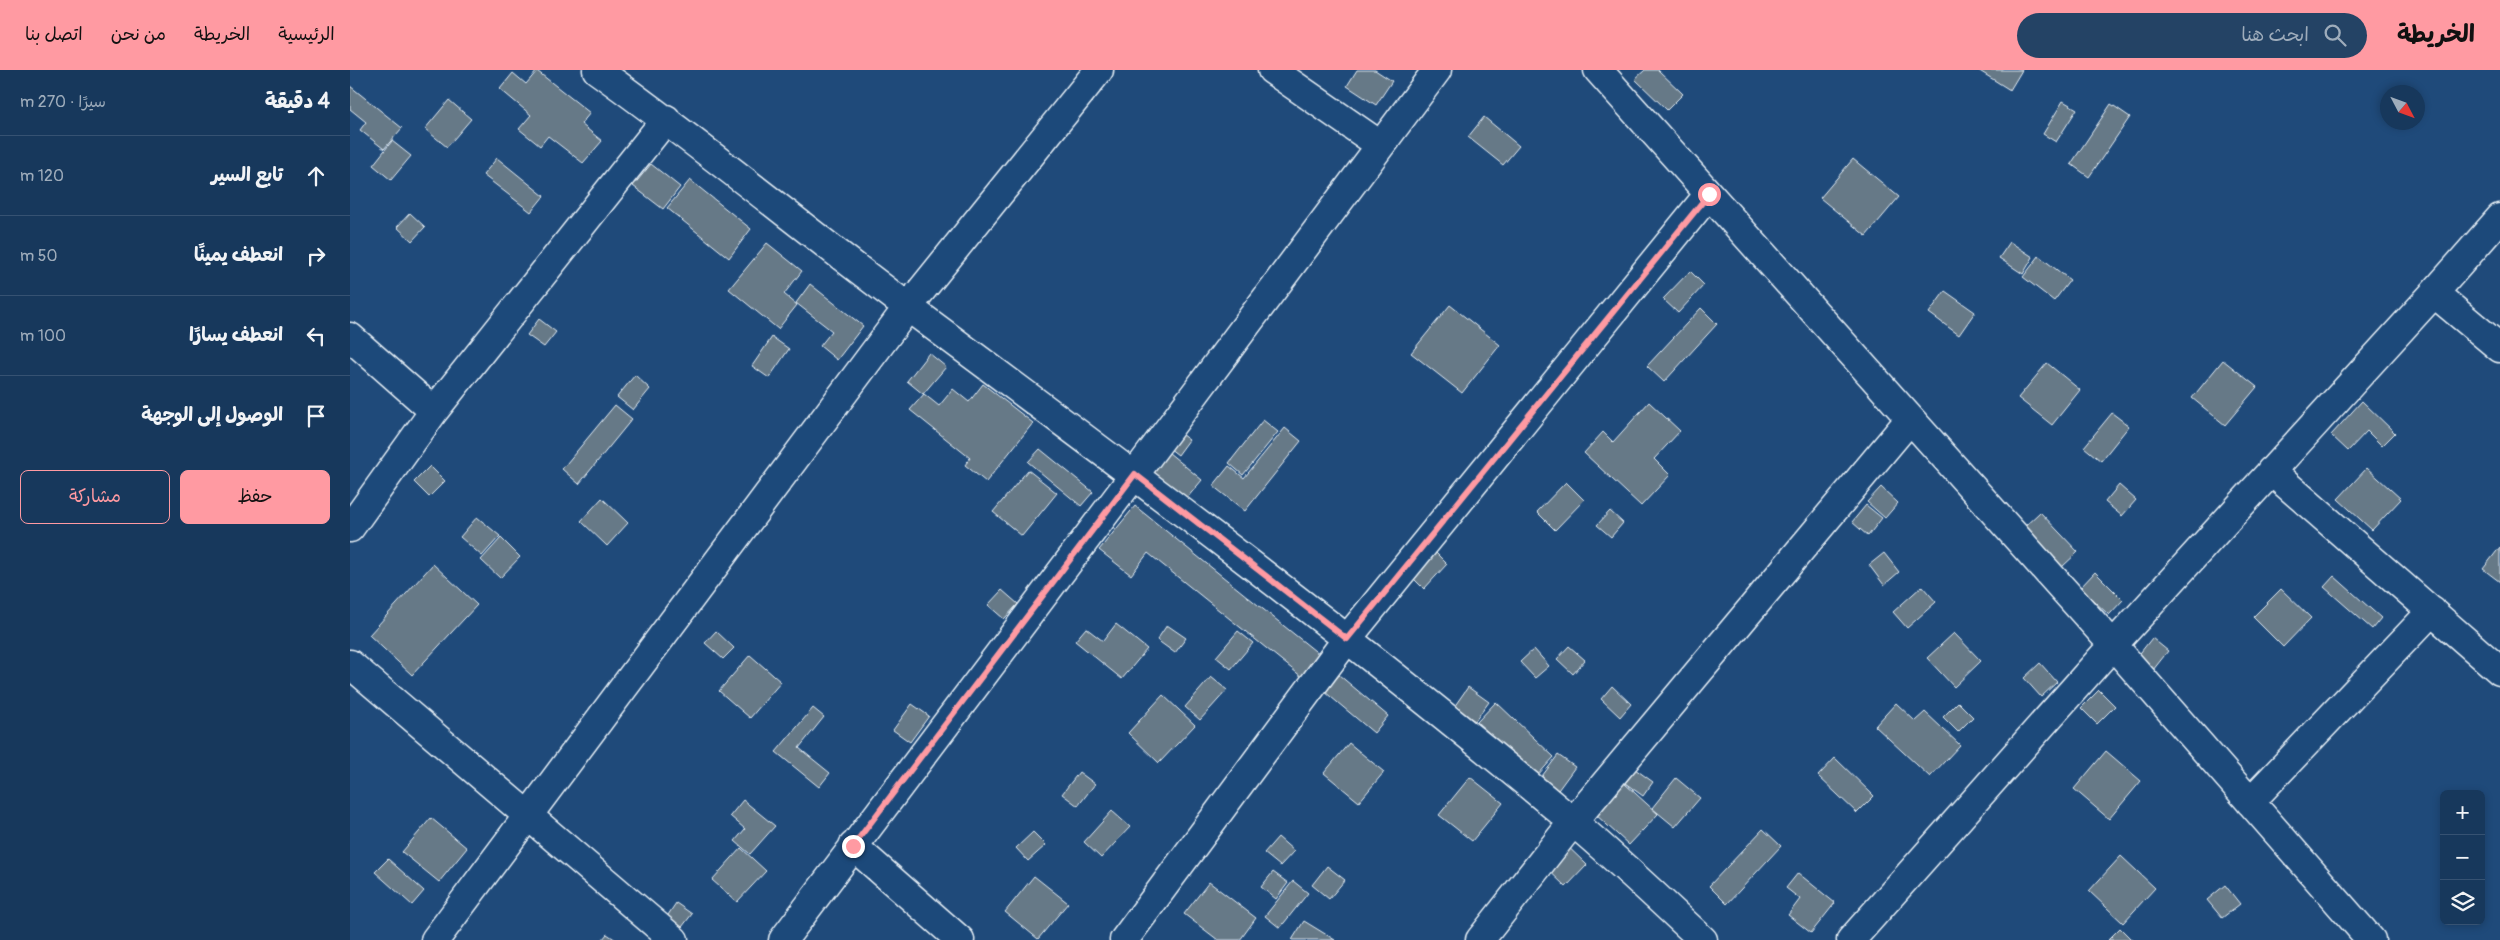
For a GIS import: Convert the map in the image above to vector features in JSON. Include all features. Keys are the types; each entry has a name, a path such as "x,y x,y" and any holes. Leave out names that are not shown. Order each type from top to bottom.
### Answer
{"street":[{"path":"597,70 666,119 908,307 1135,474 1347,639 1573,822 1703,940"},
{"path":"434,940 908,307 1099,70"},
{"path":"1272,70 1380,145"},
{"path":"784,940 1436,70"},
{"path":"1598,70 2112,645 2371,940"},
{"path":"350,528 434,411 666,119"},
{"path":"1124,940 1347,639 1709,194"},
{"path":"1865,935 2112,645 2434,293 2500,218"},
{"path":"2434,293 2500,348"},
{"path":"350,337 434,411"},
{"path":"1480,940 1573,822 1910,419"},
{"path":"2271,471 2500,671"},
{"path":"2250,802 2432,612"},
{"path":"350,664 529,814 674,940"},
{"path":"853,846 960,940"}],"building":[{"path":"1357,70 1375,70 1392,81 1376,105 1347,86"},
{"path":"1645,70 1658,70 1683,94 1667,110 1635,79"},
{"path":"1978,70 2022,70 2010,90"},
{"path":"537,71 590,113 581,124 602,141 583,163 548,136 540,146 519,129 531,115 500,89 513,73 526,84"},
{"path":"350,86 402,128 384,149 360,130 366,122 350,109"},
{"path":"449,100 471,119 447,147 425,129"},
{"path":"2063,101 2077,109 2056,142 2043,134"},
{"path":"2111,104 2130,117 2089,177 2071,164"},
{"path":"1484,117 1519,146 1503,165 1468,137"},
{"path":"392,141 411,156 391,180 373,165"},
{"path":"497,158 544,196 531,212 483,175"},
{"path":"1853,159 1899,197 1866,236 1820,198"},
{"path":"651,164 680,187 663,209 633,186"},
{"path":"690,180 751,229 729,258 667,208"},
{"path":"410,213 425,227 412,241 397,227"},
{"path":"2010,242 2033,257 2023,274 1999,258"},
{"path":"767,243 802,271 784,294 797,305 778,329 729,289"},
{"path":"2039,256 2070,280 2054,301 2023,277"},
{"path":"1690,271 1704,285 1678,313 1663,299"},
{"path":"810,284 863,326 837,360 820,346 832,331 796,303"},
{"path":"1945,291 1975,312 1959,335 1929,313"},
{"path":"1450,305 1500,345 1462,393 1411,353"},
{"path":"1701,308 1717,324 1664,382 1647,366"},
{"path":"539,319 556,332 544,347 527,335"},
{"path":"772,337 789,349 769,378 752,366"},
{"path":"929,353 946,367 923,394 907,381"},
{"path":"2223,360 2257,387 2225,425 2192,398"},
{"path":"2047,363 2080,390 2052,425 2018,398"},
{"path":"635,375 650,389 633,410 617,397"},
{"path":"983,384 1033,423 986,482 965,465 970,458 910,410 924,394 939,406 953,389 969,402"},
{"path":"2362,401 2395,433 2382,446 2367,431 2348,451 2331,435"},
{"path":"1649,402 1680,431 1654,459 1670,475 1641,506 1584,453 1603,432 1613,442"},
{"path":"615,405 632,419 579,484 562,469"},
{"path":"2112,413 2129,426 2101,461 2084,447"},
{"path":"1263,420 1278,432 1243,475 1229,463"},
{"path":"1167,424 1189,440 1178,455 1156,438"},
{"path":"1285,428 1301,441 1245,511 1213,486 1229,466 1244,478"},
{"path":"1163,448 1202,480 1182,504 1143,472"},
{"path":"1040,449 1093,492 1081,506 1028,462"},
{"path":"430,466 445,481 429,497 414,482"},
{"path":"2367,468 2401,499 2372,530 2338,499"},
{"path":"1028,470 1057,493 1022,536 993,512"},
{"path":"1566,482 1584,500 1555,530 1537,512"},
{"path":"2119,485 2136,500 2122,516 2105,502"},
{"path":"1881,487 1898,503 1885,518 1867,502"},
{"path":"602,498 628,523 607,546 581,521"},
{"path":"1866,505 1882,518 1868,536 1852,522"},
{"path":"1135,506 1320,655 1302,677 1148,553 1131,575 1099,550"},
{"path":"1610,511 1623,523 1611,537 1597,525"},
{"path":"2040,512 2078,552 2062,567 2024,527"},
{"path":"477,517 500,536 482,556 460,537"},
{"path":"501,538 520,557 500,578 481,560"},
{"path":"2500,547 2500,582 2483,569"},
{"path":"1432,549 1447,564 1424,589 1409,574"},
{"path":"1884,553 1899,572 1884,585 1869,565"},
{"path":"433,564 477,605 412,675 369,635"},
{"path":"2095,572 2123,600 2109,615 2080,588"},
{"path":"2334,576 2381,618 2372,629 2324,587"},
{"path":"1922,586 1936,602 1907,628 1893,612"},
{"path":"2281,589 2311,618 2283,647 2253,617"},
{"path":"1002,590 1018,604 1004,619 988,605"},
{"path":"1116,624 1147,649 1122,679 1075,641 1086,628 1103,641"},
{"path":"1167,625 1186,638 1175,653 1157,640"},
{"path":"716,631 734,648 723,659 705,643"},
{"path":"1238,631 1253,643 1231,669 1216,657"},
{"path":"1954,633 1981,661 1954,687 1927,658"},
{"path":"2152,638 2168,651 2153,670 2137,657"},
{"path":"1569,646 1585,660 1573,674 1557,659"},
{"path":"1534,649 1549,666 1535,678 1520,662"},
{"path":"750,655 781,682 750,718 719,691"},
{"path":"2040,663 2057,682 2041,697 2024,678"},
{"path":"1339,675 1388,716 1374,733 1325,692"},
{"path":"1211,677 1227,690 1200,720 1185,707"},
{"path":"1612,686 1631,704 1620,717 1601,699"},
{"path":"1468,687 1489,702 1475,721 1454,707"},
{"path":"2099,690 2115,706 2097,724 2081,708"},
{"path":"1163,695 1195,725 1159,763 1128,733"},
{"path":"1496,702 1554,757 1536,777 1477,722"},
{"path":"1958,702 1973,717 1958,732 1943,717"},
{"path":"1896,703 1915,721 1925,712 1960,745 1930,777 1875,726"},
{"path":"912,704 929,716 910,742 893,730"},
{"path":"813,708 824,717 799,748 830,773 819,787 776,752"},
{"path":"1349,743 1384,772 1359,802 1324,773"},
{"path":"2106,751 2141,781 2109,819 2074,789"},
{"path":"1558,755 1575,767 1553,797 1536,784"},
{"path":"1835,758 1874,796 1857,813 1818,776"},
{"path":"1635,769 1653,782 1643,796 1625,783"},
{"path":"1079,772 1095,784 1078,806 1062,794"},
{"path":"1470,777 1503,803 1472,841 1439,815"},
{"path":"1676,778 1700,798 1675,827 1652,808"},
{"path":"1624,783 1658,814 1629,845 1595,814"},
{"path":"743,800 775,826 750,854 735,841 745,829 730,816"},
{"path":"1112,811 1130,827 1101,858 1084,842"},
{"path":"431,818 467,848 439,882 402,852"},
{"path":"1763,829 1781,846 1727,904 1709,886"},
{"path":"1033,832 1046,845 1028,861 1016,848"},
{"path":"1278,837 1294,851 1280,866 1264,853"},
{"path":"1559,838 1587,865 1566,887 1538,860"},
{"path":"741,848 766,871 737,902 712,880"},
{"path":"2121,856 2155,888 2123,923 2089,891"},
{"path":"388,859 424,891 412,905 375,872"},
{"path":"1327,866 1345,880 1329,899 1312,885"},
{"path":"1273,872 1288,883 1276,899 1261,887"},
{"path":"1798,873 1835,903 1811,933 1788,915 1800,899 1786,888"},
{"path":"1034,876 1068,903 1038,939 1005,912"},
{"path":"1293,881 1308,893 1280,928 1265,916"},
{"path":"1209,882 1256,918 1240,940 1218,940 1184,914"},
{"path":"2225,885 2240,904 2222,918 2207,900"},
{"path":"676,903 692,914 679,931 664,921"},
{"path":"1304,921 1335,940 1292,940"},
{"path":"2120,928 2132,940 2108,940"},
{"path":"607,934 616,940 602,940"}],"route":[{"path":"853,846 1135,474 1347,639 1709,194"}]}
